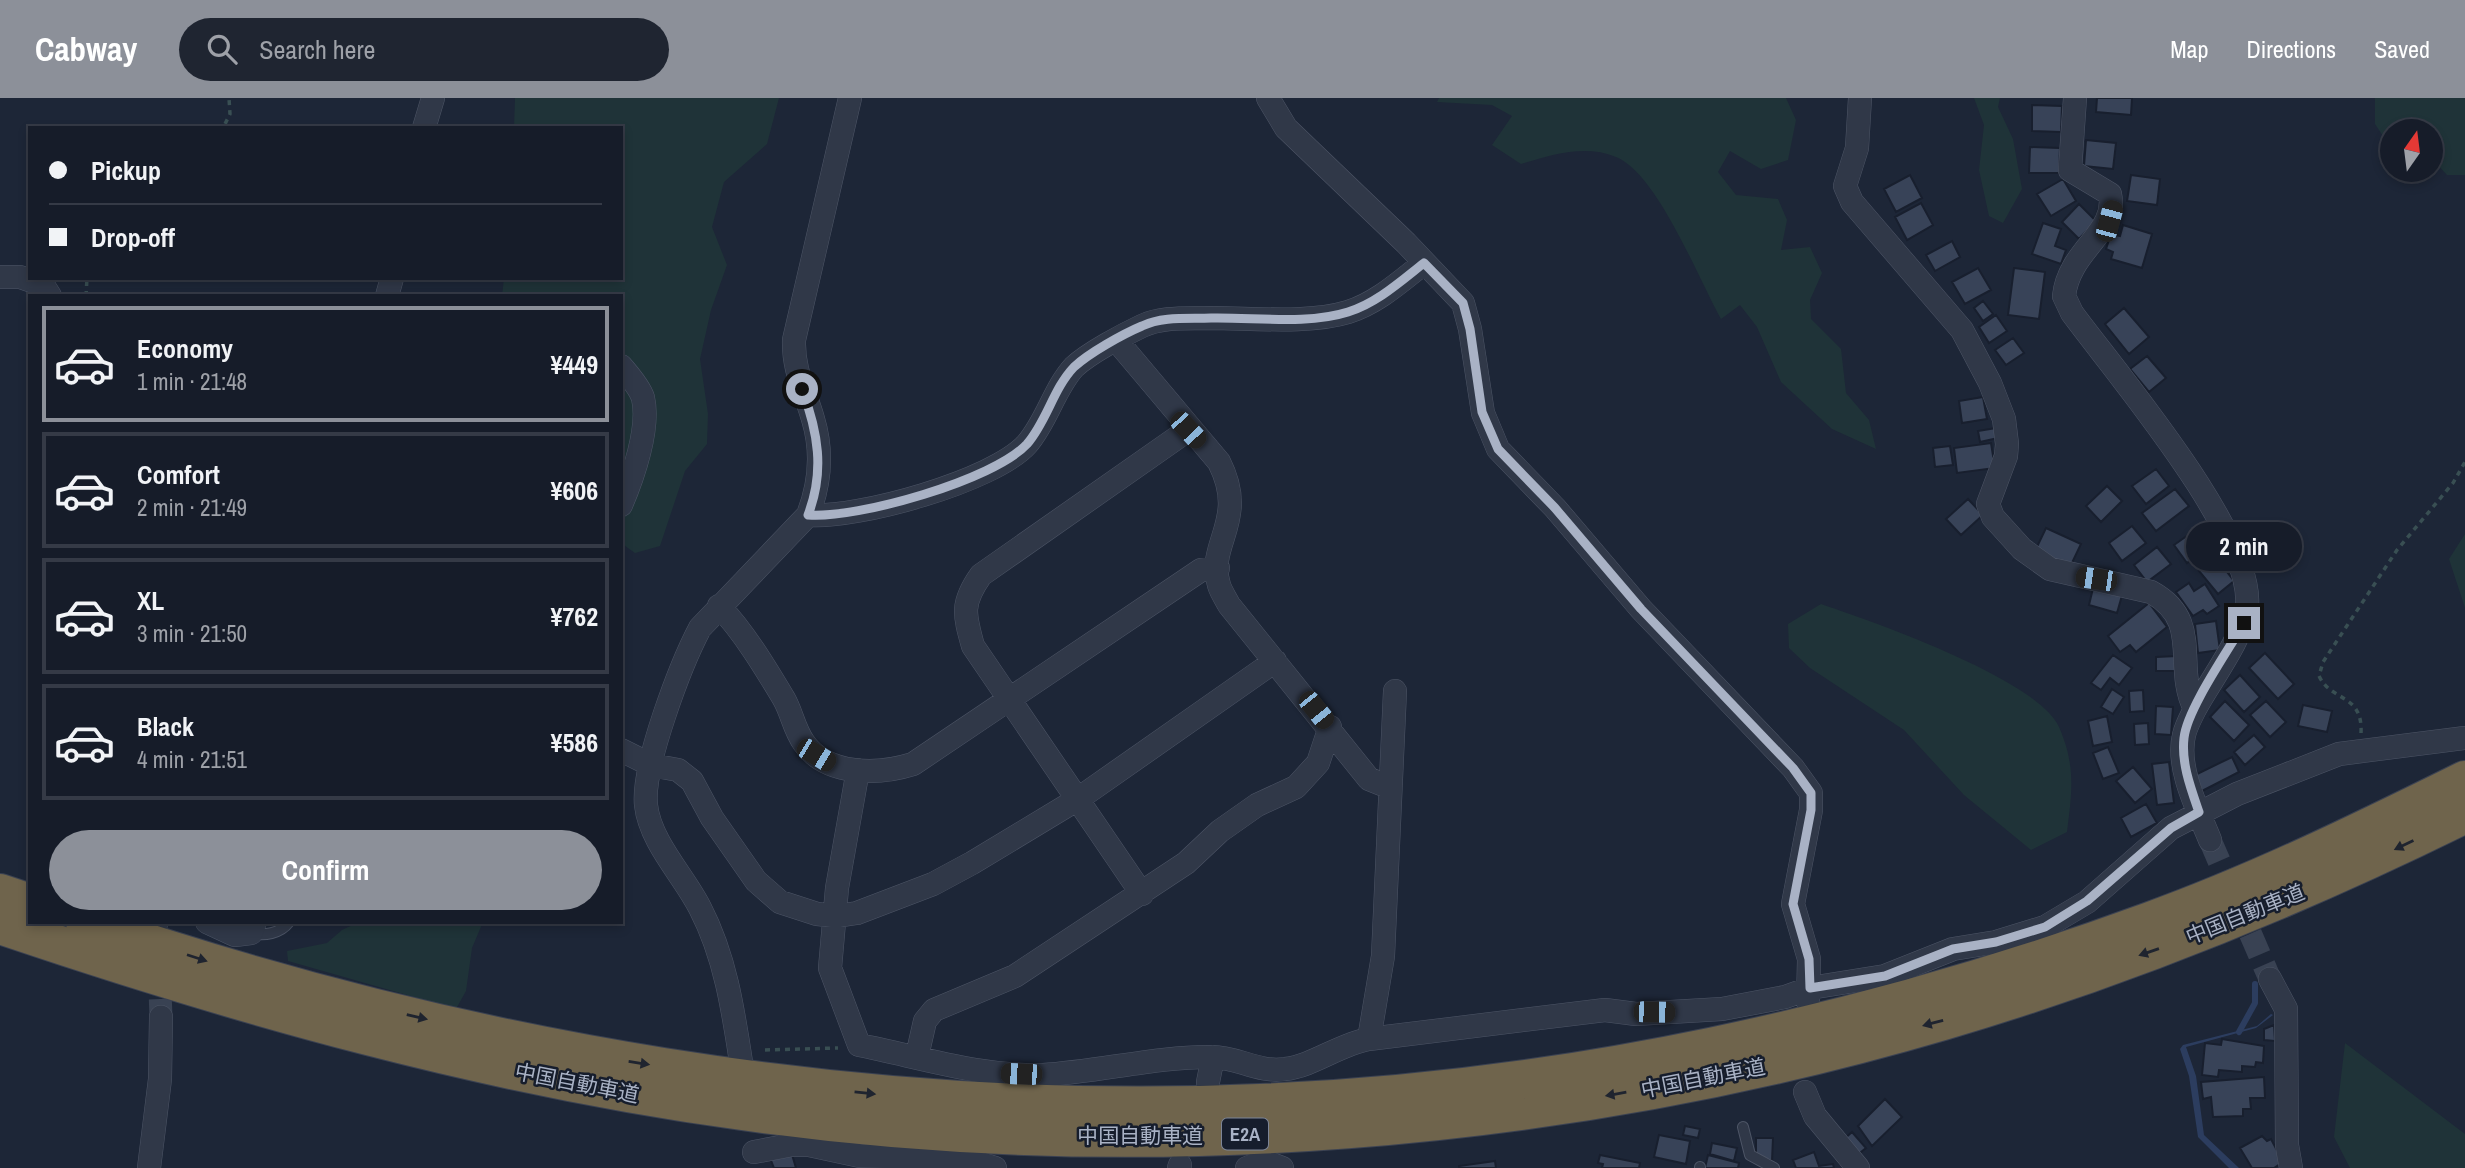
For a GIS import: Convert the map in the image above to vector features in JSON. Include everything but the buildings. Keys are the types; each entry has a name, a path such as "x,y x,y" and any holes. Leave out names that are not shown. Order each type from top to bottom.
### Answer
{"highway":[{"name":"中国自動車道","path":"91,924 237,971 362,1005 594,1055 747,1080 889,1095 1008,1102 1261,1103 1423,1090 1609,1065 1828,1020 1934,993 2156,919 2355,834 2465,780"},
{"name":"中国自動車道","path":"0,925 230,1000 356,1034 489,1066 651,1096 743,1111 901,1128 1136,1136 1260,1133 1385,1125 1513,1111 1717,1077 1854,1045 2005,1002 2163,948 2272,904 2465,814"},
{"path":"0,893 28,902"}],"street":[{"path":"425,126 433,98"},
{"path":"740,1055 719,951 700,908 654,831 646,805 652,765 689,650 700,628 808,515 817,492 818,441 793,364 794,340 850,98"},
{"path":"1268,98 1286,128 1463,303 1470,329 1482,412 1498,449 1555,508 1641,609 1793,768 1811,793 1811,810 1793,904 1809,959 1809,997"},
{"path":"1860,98 1857,148 1845,186 1852,202 1962,330 1990,383 2004,419 2007,444 2006,456 1988,504 1993,517 2022,549 2050,569 2120,583 2151,592 2166,600 2177,613 2184,633 2189,698 2194,709"},
{"path":"2075,98 2070,170 2110,194 2112,207 2109,221 2071,266 2064,296 2072,313 2179,453 2233,546 2245,583 2248,604 2244,623 2194,709 2184,736 2184,758 2210,840"},
{"path":"808,515 827,517 926,495 989,468 1025,447 1042,425 1074,367 1144,325 1169,319 1323,317 1350,312 1388,292 1424,263"},
{"path":"0,277 28,280"},
{"path":"29,280 43,285 49,294"},
{"path":"1117,341 1188,430 1219,463 1229,483 1232,507 1218,568 1219,585 1229,605 1330,727 1369,779 1389,787"},
{"path":"623,369 643,397 643,420 639,453 623,499"},
{"path":"1142,894 973,646 964,617 968,594 981,576 1188,430"},
{"path":"719,606 782,697 804,744 833,765 858,770 891,771 913,764 1201,570 1218,568"},
{"path":"623,751 652,765 678,770 692,781 712,818 756,881 780,902 817,915 837,916 856,913 933,884 1079,799 1275,661"},
{"path":"1369,1039 1383,956 1395,691"},
{"path":"916,1056 925,1021 934,1010 1015,976 1186,863 1220,831 1309,776 1318,763 1330,727"},
{"path":"858,770 837,888 837,916 830,968 859,1045 959,1068 1040,1075 1213,1057 1233,1060 1264,1071 1288,1069 1348,1043 1369,1039 1605,1010 1636,1014 1722,1010 1785,997 1809,997 1885,976 1953,949 1996,942 2045,927 2087,901 2171,828 2199,812 2321,761 2361,751 2465,738"},
{"path":"211,924 235,935 253,928"},
{"path":"2270,979 2286,1009 2287,1145 2291,1168"},
{"path":"149,1168 160,1079 161,1017"},
{"path":"1208,1082 1213,1057"},
{"path":"1805,1092 1815,1116 1858,1168"},
{"path":"755,1152 791,1145 809,1145 860,1156 963,1158 995,1168"},
{"path":"1247,1168 1264,1161 1282,1168"}],"lane":[{"path":"253,928 263,936 287,924"},
{"path":"1743,1127 1750,1155 1774,1168"}],"path":[{"path":"220,126 225,124 230,114 229,98"},
{"path":"2361,751 2362,723 2356,707 2349,699 2325,688 2319,676 2323,662 2397,550 2453,483 2465,462"},
{"path":"740,1055 859,1045"}],"green space":[{"path":"515,98 779,98 767,144 724,182 712,227 727,265 711,310 700,359 708,414 707,444 685,471 660,546 635,553 623,544 623,294 502,294 504,280 623,280 623,126 514,126"},
{"path":"1439,98 1786,98 1796,120 1788,160 1761,169 1730,151 1718,172 1736,195 1778,199 1787,220 1781,250 1810,247 1822,273 1810,300 1811,319 1841,349 1846,393 1869,420 1876,449 1832,429 1781,382 1757,327 1740,305 1721,319 1676,229 1647,184 1631,167 1616,157 1592,151 1568,152 1521,164 1492,145 1512,116 1492,105 1437,102"},
{"path":"1974,98 2000,98 1998,107 2013,139 2022,189 2003,223 1989,216 1979,170 1984,125"},
{"path":"2375,98 2465,98 2465,175 2447,175 2443,171 2443,119 2380,119 2380,132 2375,124"},
{"path":"2465,534 2465,608 2449,559"},
{"path":"1821,604 1913,638 1988,671 2045,709 2059,727 2068,754 2071,791 2067,832 2031,850 1964,795 1904,730 1810,668 1789,648 1788,624"},
{"path":"355,924 482,924 472,948 466,991 456,1009 288,961 287,951 327,943 342,930"},
{"path":"2345,1043 2465,1134 2465,1168 2350,1168 2334,1137"}],"water":[{"path":"2273,1015 2256,1028 2186,1047 2196,1076 2204,1135 2239,1168 2229,1168 2198,1137 2189,1076 2180,1049 2183,1045 2257,1026"}],"waterway":[{"path":"2239,1032 2255,1003 2255,984"}],"tunnel":[{"path":"2210,840 2270,979"},
{"path":"159,965 161,1017"}],"route":[{"path":"802,389 818,441 817,492 808,515 827,517 926,495 989,468 1025,447 1042,425 1074,367 1144,325 1169,319 1323,317 1350,312 1388,292 1424,263 1463,303 1470,329 1482,412 1498,449 1555,508 1587,549 1641,609 1793,768 1811,793 1811,810 1793,904 1809,959 1810,988 1885,976 1953,949 1996,942 2045,927 2087,901 2171,828 2199,812 2184,758 2184,736 2194,709 2244,623"}]}
